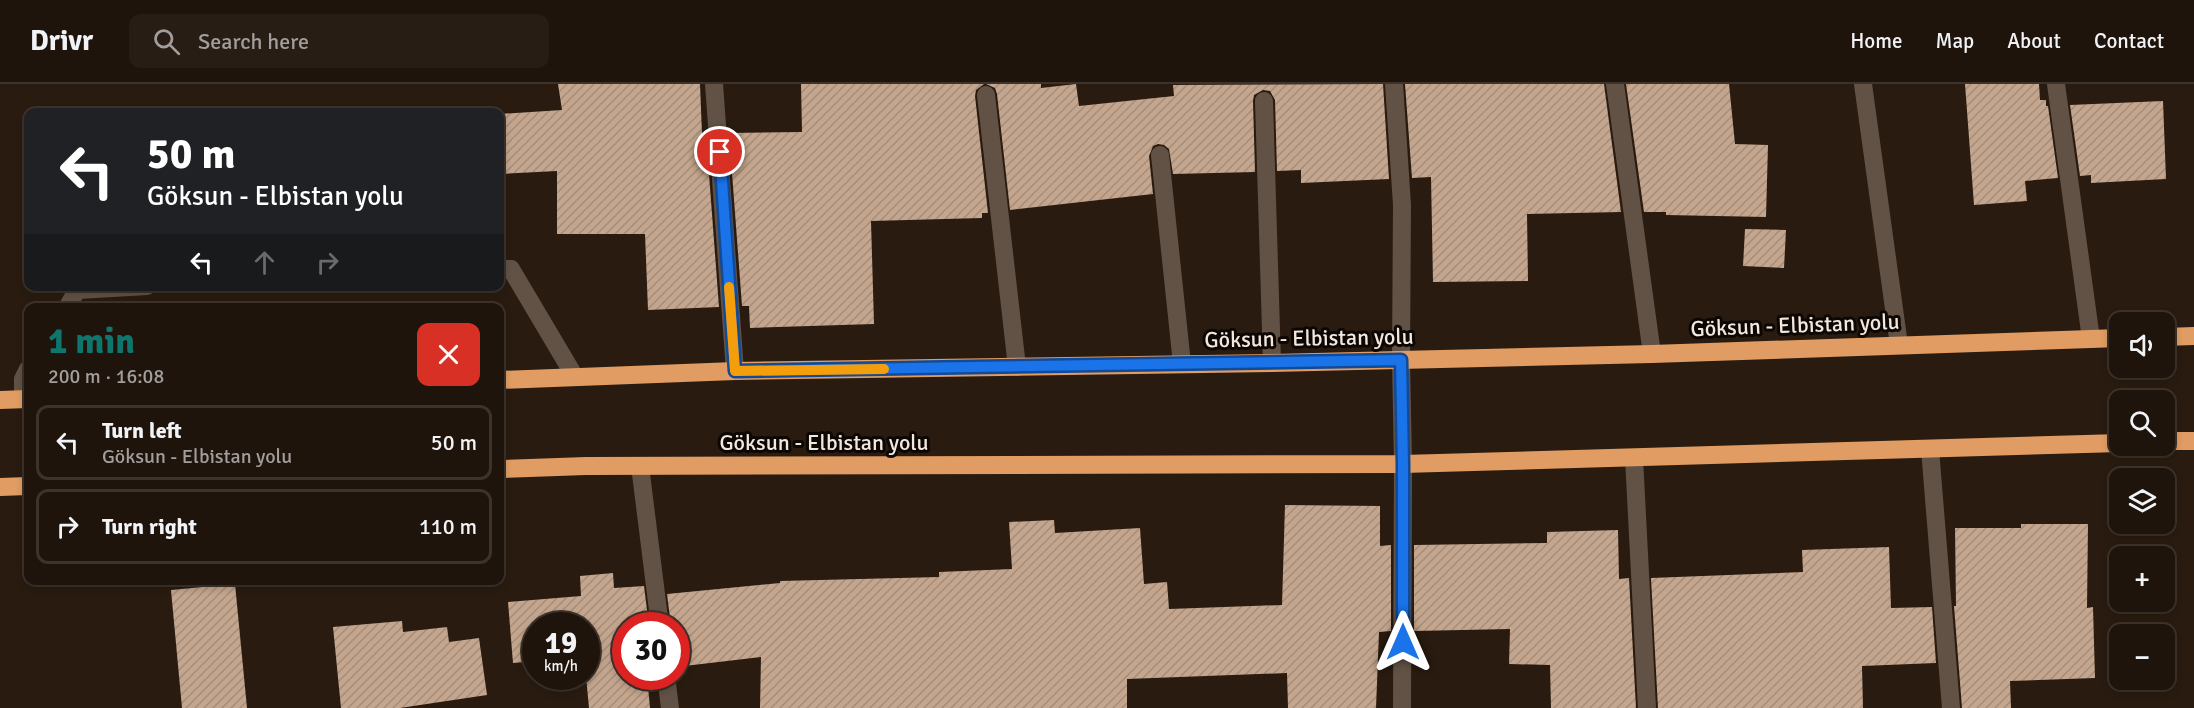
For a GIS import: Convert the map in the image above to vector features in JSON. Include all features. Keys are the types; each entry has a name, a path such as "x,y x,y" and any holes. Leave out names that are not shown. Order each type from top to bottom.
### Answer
{"highway":[{"path":"2175,337 2194,336"},
{"name":"Göksun - Elbistan yolu","path":"504,380 735,371 1272,363 1652,354 2109,338"},
{"path":"0,400 24,399"},
{"path":"2175,441 2194,441"},
{"name":"Göksun - Elbistan yolu","path":"504,469 640,466 1403,464 2109,443"},
{"path":"0,487 24,486"}],"street":[{"path":"714,84 735,371"},
{"path":"1394,84 1402,205 1402,708"},
{"path":"1616,84 1652,354"},
{"path":"1863,84 1899,345"},
{"path":"2056,84 2091,339"},
{"path":"986,95 1017,367"},
{"path":"1264,101 1272,363"},
{"path":"1160,154 1182,364"},
{"path":"504,269 511,269 575,377"},
{"path":"1930,449 1951,708"},
{"path":"1634,458 1647,708"},
{"path":"640,466 658,612"},
{"path":"668,690 670,708"}],"building":[{"path":"558,84 700,84 702,134 706,134 719,307 648,310 645,234 557,234 557,171 504,174 504,114 562,110"},
{"path":"801,84 984,84 976,90 975,96 988,213 982,213 982,218 871,221 874,324 750,328 749,306 742,306 729,133 802,132"},
{"path":"986,84 1041,84 1041,88 1076,84 1079,106 1174,96 1173,85 1383,84 1389,179 1301,183 1301,170 1277,171 1275,100 1270,91 1263,90 1254,95 1253,101 1255,172 1173,174 1169,149 1158,144 1153,146 1149,156 1153,194 1010,210 997,94 995,88"},
{"path":"1405,84 1604,84 1621,212 1527,214 1528,281 1433,282 1431,177 1412,178"},
{"path":"1626,84 1729,84 1735,144 1768,145 1766,217 1666,215 1666,212 1644,212"},
{"path":"1965,84 2039,84 2040,100 2046,100 2046,106 2048,106 2058,178 2025,181 2027,201 1974,205"},
{"path":"2163,101 2166,179 2091,183 2091,175 2080,176 2070,105"},
{"path":"1745,229 1786,230 1784,268 1743,266"},
{"path":"1285,505 1380,506 1380,546 1391,545 1391,631 1379,632 1376,708 1288,708 1287,673 1127,679 1127,708 760,708 761,657 690,665 690,612 669,612 667,594 780,583 780,581 939,577 939,572 1012,569 1009,522 1054,520 1055,533 1140,528 1144,584 1167,582 1169,609 1282,605"},
{"path":"2021,524 2088,524 2087,608 2093,607 2095,678 2010,681 2011,708 1962,708 1954,606 1956,606 1955,528 2021,528"},
{"path":"1618,530 1619,579 1629,578 1636,708 1551,708 1550,665 1509,664 1510,629 1414,631 1414,545 1547,543 1547,532"},
{"path":"1889,547 1891,608 1932,607 1936,663 1862,666 1863,708 1658,708 1651,578 1803,572 1802,550"},
{"path":"613,573 614,588 644,586 647,612 612,612 612,690 648,690 650,708 589,708 587,690 600,690 600,612 522,612 522,662 513,663 508,602 581,596 580,576"},
{"path":"235,585 247,708 182,708 171,590"},
{"path":"402,621 403,632 447,627 449,642 479,638 487,695 400,708 341,708 333,627"}],"slow traffic":[{"path":"729,287 735,371 884,369"}],"route":[{"path":"720,152 735,371 1401,360 1403,642"}]}
